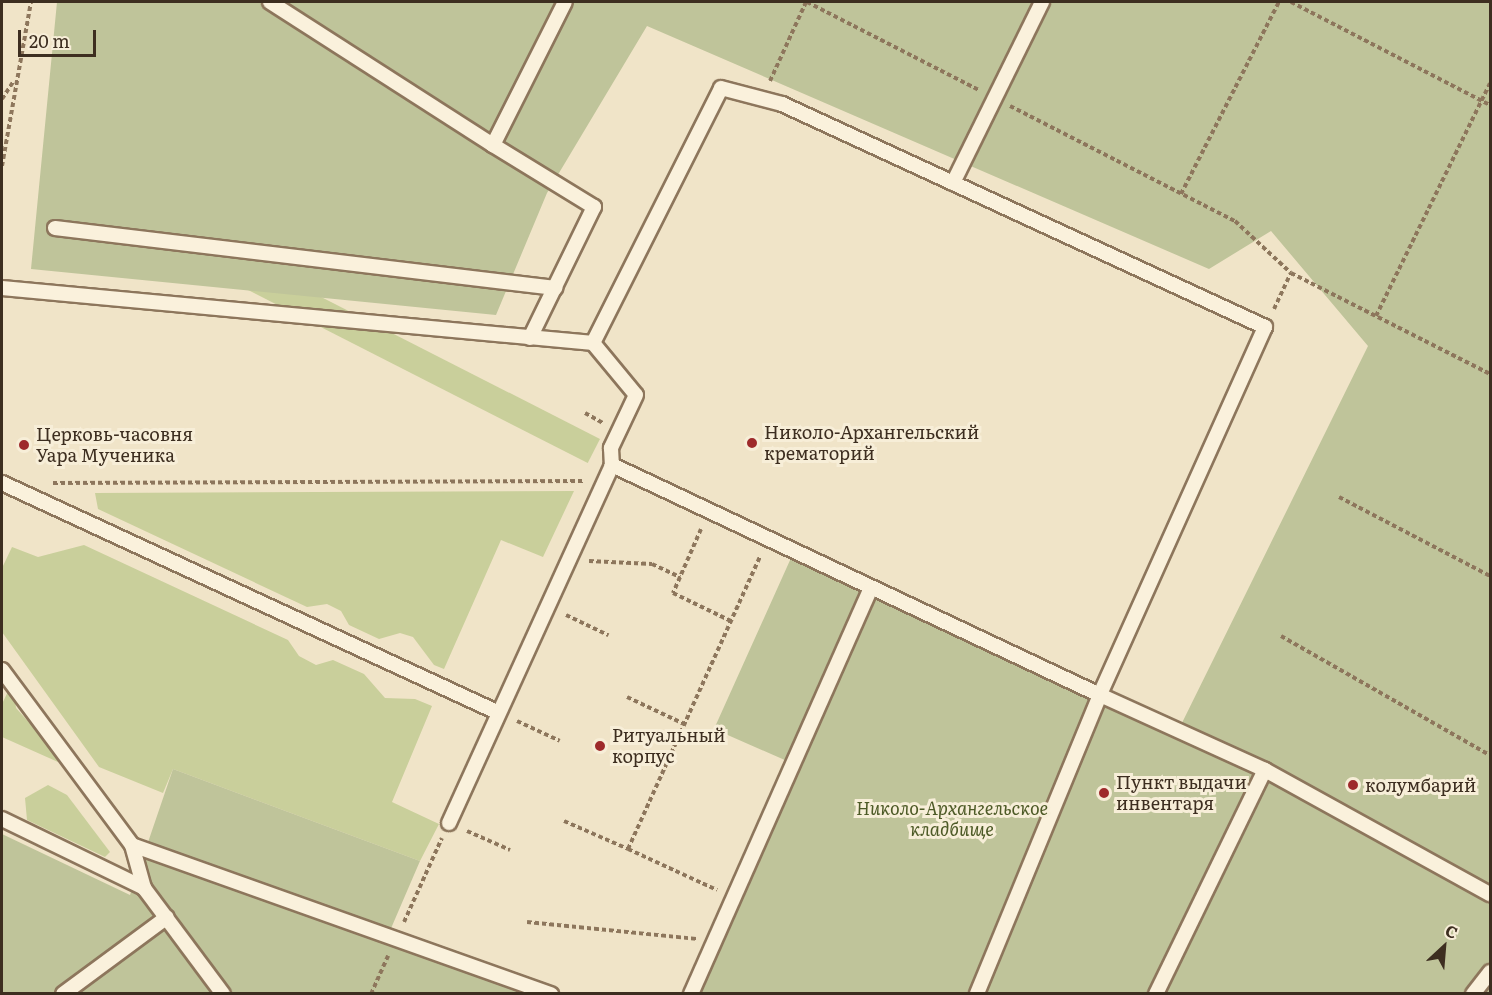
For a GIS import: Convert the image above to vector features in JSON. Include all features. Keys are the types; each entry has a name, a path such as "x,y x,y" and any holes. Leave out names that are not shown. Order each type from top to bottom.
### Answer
{"lane":[{"path":"270,2 594,207 531,338"},
{"path":"493,145 565,2"},
{"path":"952,183 1042,2"},
{"path":"593,343 721,88 762,98 1265,327 1100,695 977,993"},
{"path":"55,228 520,280 555,288"},
{"path":"2,288 593,343 636,394 611,448 612,465 497,712 449,823"},
{"path":"612,465 1100,695 1265,770 1491,894"},
{"path":"2,483 497,712"},
{"path":"691,993 871,588"},
{"path":"2,670 132,845 144,888 223,993"},
{"path":"1156,993 1265,770"},
{"path":"2,819 144,888"},
{"path":"132,845 551,993"},
{"path":"63,993 167,917"},
{"path":"1473,993 1491,972"}],"path":[{"path":"2,166 14,81 31,2"},
{"path":"762,98 807,2 1235,221 1291,273 1491,374"},
{"path":"1181,194 1279,2"},
{"path":"1291,2 1491,105"},
{"path":"2,99 14,81"},
{"path":"1376,316 1491,83"},
{"path":"1265,327 1291,273"},
{"path":"585,413 597,420"},
{"path":"49,483 604,481"},
{"path":"1339,497 1491,576"},
{"path":"709,511 673,592 731,621"},
{"path":"628,849 768,539"},
{"path":"567,560 652,564 680,577"},
{"path":"546,605 608,635"},
{"path":"1281,636 1491,754"},
{"path":"627,697 684,724"},
{"path":"497,712 560,741"},
{"path":"564,821 734,898"},
{"path":"371,993 449,823 510,850"},
{"path":"527,922 715,941"}],"green space":[{"name":"Николо-Архангельское кладбище","path":"57,2 1490,2 1490,993 683,993 787,761 714,729 791,558 1177,733 1368,346 1271,231 1209,269 647,26 547,193 496,315 31,269"},
{"path":"146,208 600,439 588,463 134,232"},
{"path":"574,491 543,557 501,540 444,669 434,665 413,637 400,633 379,639 349,625 341,611 327,604 307,607 98,509 95,493"},
{"path":"84,545 288,640 299,656 316,665 333,660 364,674 385,698 415,699 432,706 392,802 439,824 420,861 173,769 163,793 99,767 2,632 2,568 12,547 38,557"},
{"path":"13,681 16,708 62,759 58,762 2,737 2,704"},
{"path":"173,769 420,861 386,940 532,993 2,993 2,834 130,895"},
{"path":"48,785 67,795 110,852 105,857 27,820 25,798"}],"place":[{"name":"Николо-Архангельский крематорий","path":"752,443"},
{"name":"Церковь-часовня Уара Мученика","path":"24,445"},
{"name":"Ритуальный корпус","path":"600,746"},
{"name":"колумбарий","path":"1353,785"},
{"name":"Пункт выдачи инвентаря","path":"1104,793"}]}
